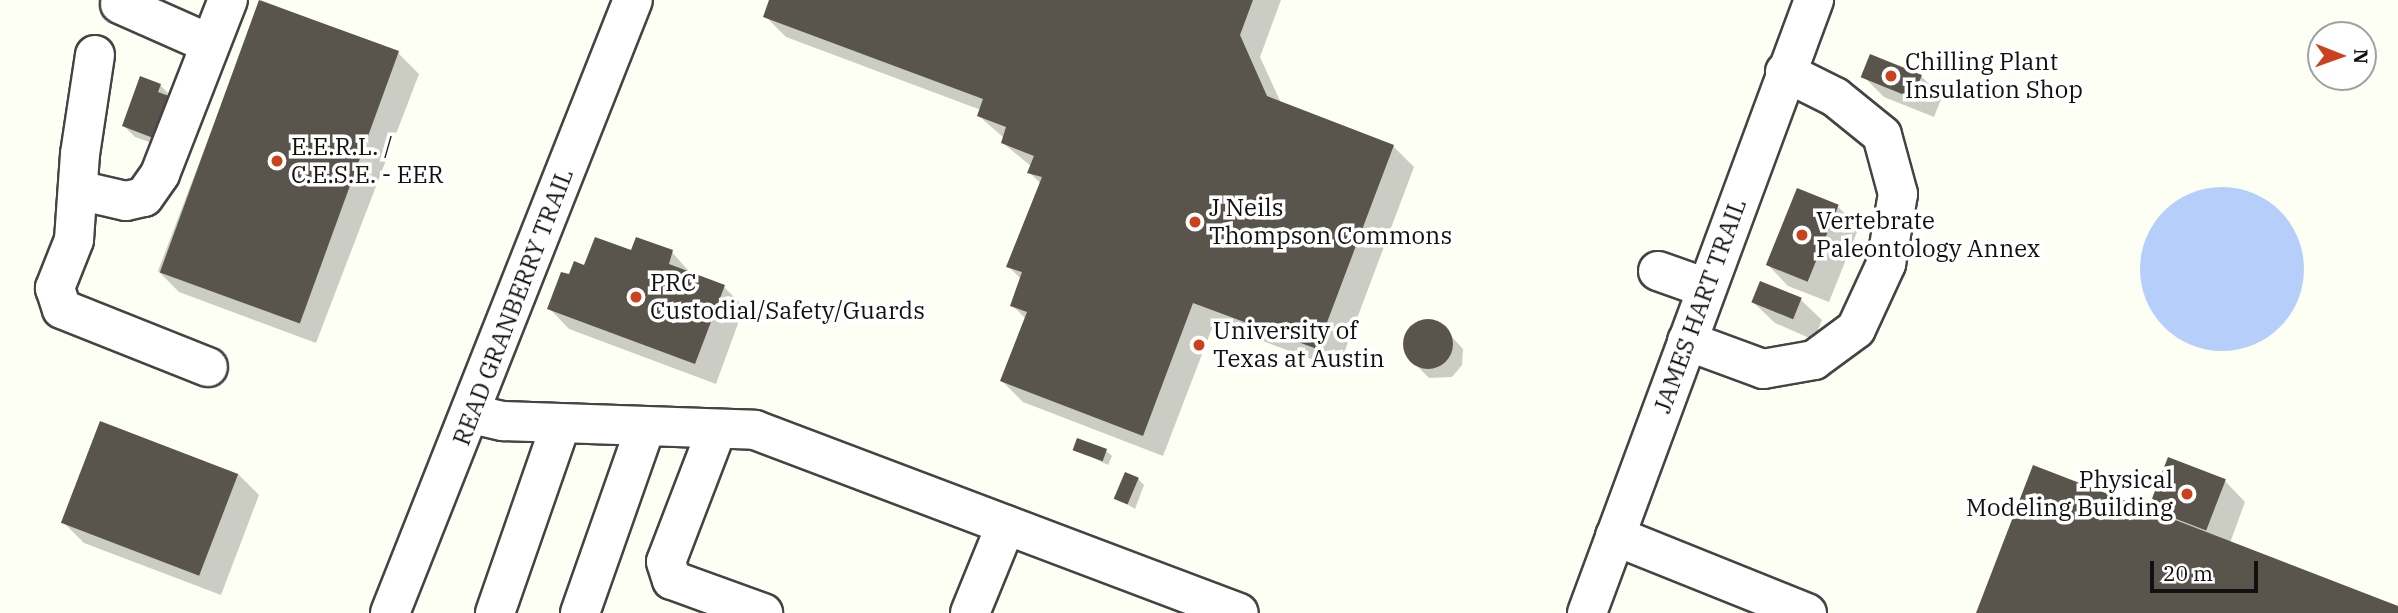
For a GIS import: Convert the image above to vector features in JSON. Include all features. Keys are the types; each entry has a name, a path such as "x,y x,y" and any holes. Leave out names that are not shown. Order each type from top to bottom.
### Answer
{"street":[{"path":"78,190 126,201 144,197 160,174 208,43 228,0"},
{"name":"READ GRANBERRY TRAIL","path":"390,613 472,414 633,0"},
{"name":"JAMES HART TRAIL","path":"1587,613 1785,72 1814,0"},
{"path":"120,4 208,43"},
{"path":"94,55 74,240 55,288 62,309 208,367"},
{"path":"1687,341 1763,369 1814,360 1856,329 1886,264 1898,194 1882,135 1835,97 1785,72"},
{"path":"1658,271 1706,289"},
{"path":"472,414 503,421 755,430 1239,613"},
{"path":"495,613 561,423"},
{"path":"580,613 646,426"},
{"path":"717,429 666,562 671,580 763,613"},
{"path":"970,613 1006,525"},
{"path":"1615,537 1807,613"}],"water":[{"path":"2222,187 2253,193 2280,211 2298,238 2304,269 2298,300 2280,327 2253,345 2222,351 2191,345 2164,327 2146,300 2140,269 2146,238 2164,211 2191,193"}],"building":[{"name":"E.E.R.L. / C.E.S.E. - EER","path":"259,0 399,51 300,323 160,273"},
{"name":"J Neils Thompson Commons","path":"769,0 1253,0 1240,35 1267,96 1394,145 1317,349 1193,303 1143,436 1000,381 1027,312 1010,306 1022,272 1006,267 1042,177 1027,173 1034,156 1001,143 1006,127 977,116 983,99 763,17"},
{"name":"Chilling Plant Insulation Shop","path":"1870,54 1922,75 1913,98 1861,77"},
{"path":"140,76 161,84 158,92 177,99 161,141 122,126"},
{"name":"Vertebrate Paleontology Annex","path":"1797,188 1839,205 1808,282 1766,265"},
{"name":"PRC Custodial/Safety/Guards","path":"595,237 631,250 636,237 673,250 669,264 725,285 695,364 547,309 561,272 569,274 574,261 584,265"},
{"name":"Vertebrate Paleontology Annex","path":"1760,281 1802,298 1793,319 1751,302"},
{"path":"1428,319 1446,326 1453,344 1446,362 1428,369 1410,362 1403,344 1410,326"},
{"path":"100,421 238,474 199,576 61,523"},
{"path":"1077,438 1107,449 1103,461 1073,450"},
{"name":"Physical Modeling Building","path":"2168,457 2226,479 2206,531 2148,508"},
{"path":"2033,465 2398,606 2398,613 1976,613"},
{"path":"1125,472 1139,478 1127,505 1114,499"}],"place":[{"name":"Chilling Plant Insulation Shop","path":"1891,76"},
{"name":"E.E.R.L. / C.E.S.E. - EER","path":"277,161"},
{"name":"J Neils Thompson Commons","path":"1195,222"},
{"name":"Vertebrate Paleontology Annex","path":"1802,235"},
{"name":"PRC Custodial/Safety/Guards","path":"636,297"},
{"name":"University of Texas at Austin","path":"1199,345"},
{"name":"Physical Modeling Building","path":"2187,494"}]}
